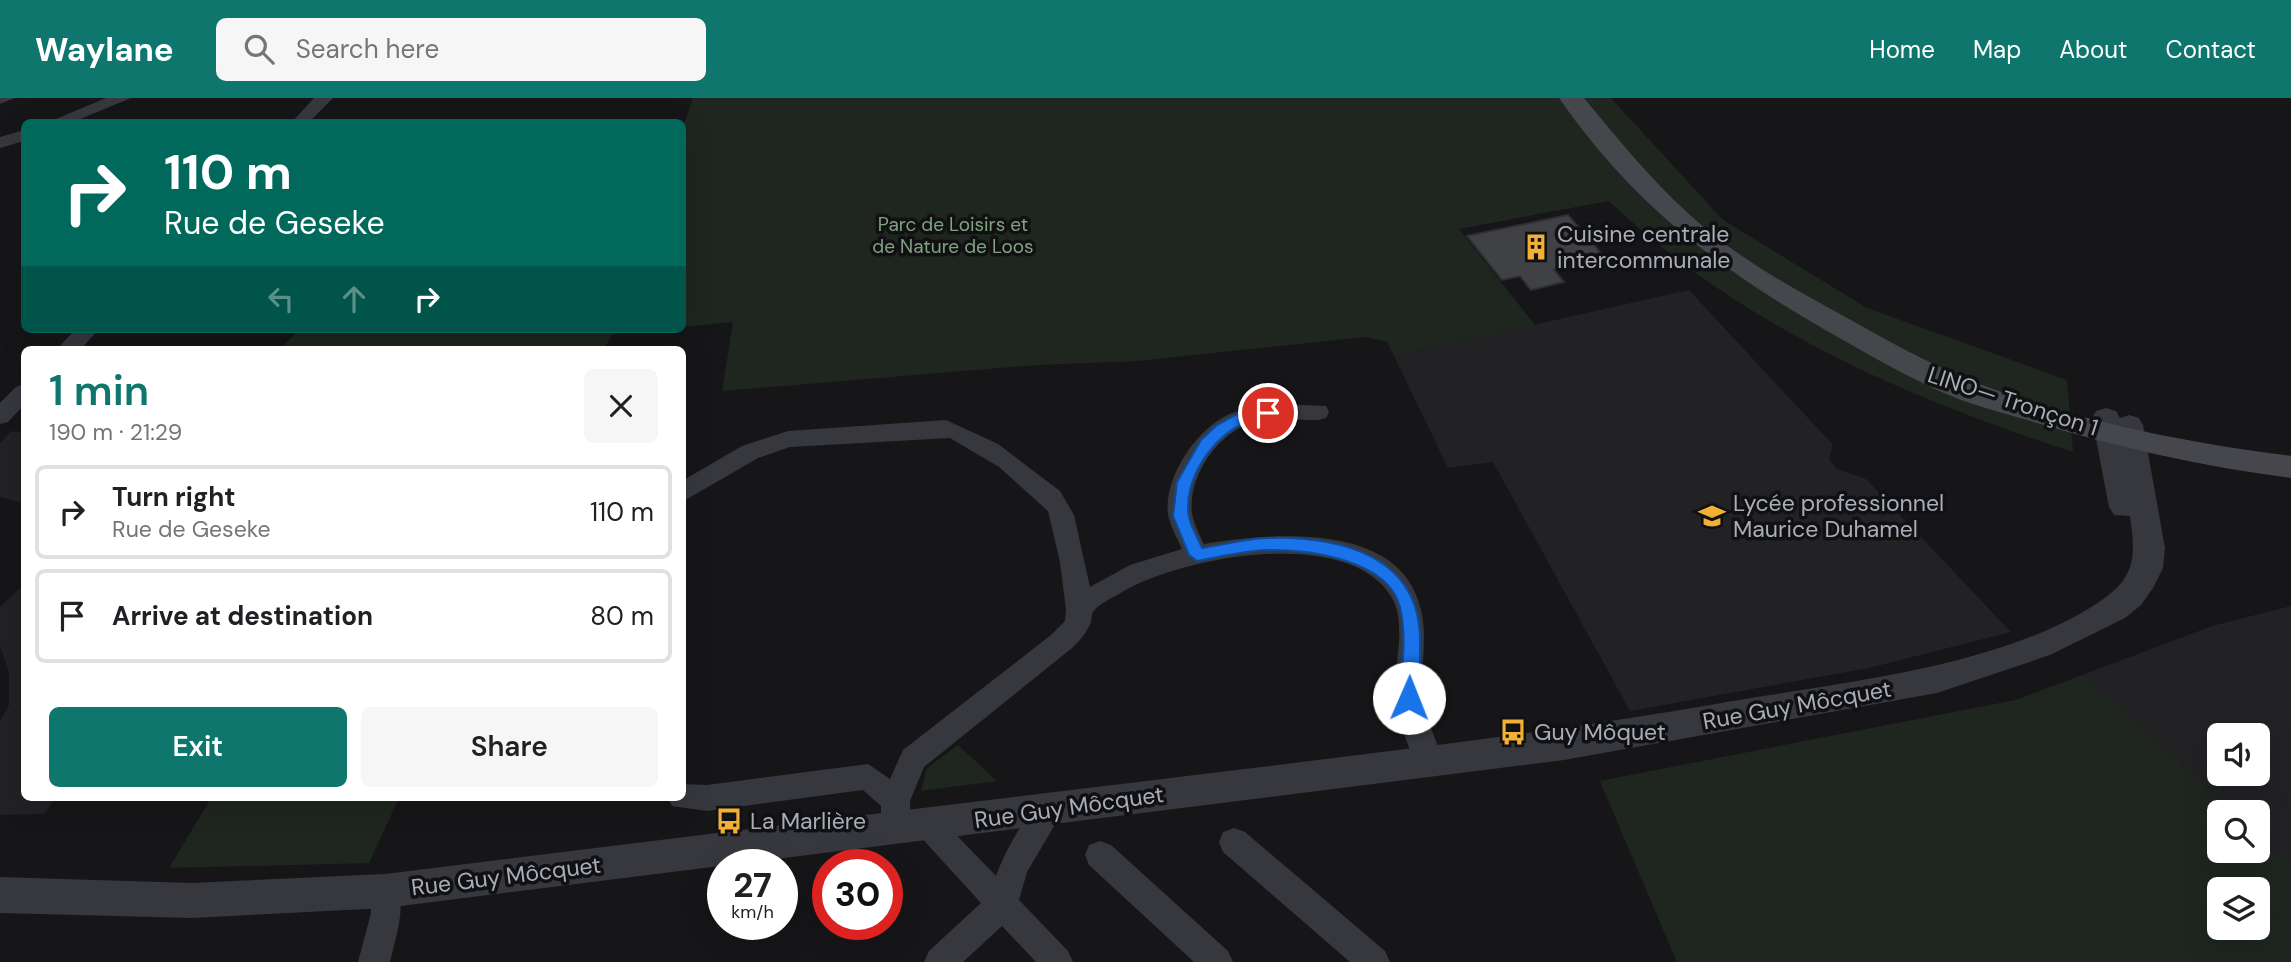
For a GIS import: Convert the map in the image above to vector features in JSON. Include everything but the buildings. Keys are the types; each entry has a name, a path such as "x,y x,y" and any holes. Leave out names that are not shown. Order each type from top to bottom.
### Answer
{"main road":[{"name":"LINO— Tronçon 1","path":"1570,98 1650,192 1698,236 1780,293 1861,338 1944,371 2118,429"},
{"path":"2118,429 2231,449 2291,453"},
{"path":"2118,429 2246,463 2291,467"}],"street":[{"path":"0,99 6,98"},
{"path":"303,119 324,98"},
{"path":"66,119 117,99"},
{"path":"0,143 21,138"},
{"path":"71,346 84,333"},
{"path":"0,416 21,394"},
{"path":"1197,555 1180,508 1185,482 1206,444 1222,429 1242,418 1268,413 1318,412"},
{"path":"686,491 750,452 788,439 933,429 957,431 984,446 1056,504 1063,517 1080,607 1078,620 1068,637 913,759 906,818"},
{"name":"Rue Guy Môcquet","path":"0,895 185,902 275,900 385,891 906,818 1048,811 1618,737 1937,679 2021,652 2100,618 2119,606 2141,582 2150,557 2118,429"},
{"path":"1080,607 1126,577 1197,555 1265,544 1302,546 1358,558 1389,575 1408,604 1412,633 1409,698 1429,761"},
{"path":"686,797 707,798 867,777 906,818 1002,905 1057,962"},
{"path":"940,962 1002,905 1014,867 1048,811"},
{"path":"1234,842 1374,962"},
{"path":"1100,855 1217,962"},
{"path":"374,962 386,913 385,891"}],"shaded area":[{"name":"Lycée professionnel Maurice Duhamel","path":"1689,290 1833,445 1829,459 1837,469 1866,479 2011,632 1869,668 1630,711 1493,462 1448,468 1394,356"},
{"path":"11,431 21,433 21,502 0,497 0,444"},
{"path":"21,587 21,801 53,801 44,814 0,815 0,721 9,705 9,672 0,646 0,607"},
{"path":"2291,606 2291,962 1677,962 1600,781 2016,700 2212,626"}],"green space":[{"name":"Parc de Loisirs et de Nature de Loos","path":"693,98 1611,98 1723,220 1867,308 2067,380 2073,452 1947,407 1826,352 1713,285 1659,245 1609,201 1459,229 1535,325 1394,356 1387,342 1365,337 1138,361 1037,365 722,391 733,322 686,327 686,119"},
{"path":"296,333 621,333 612,334 606,346 283,346"},
{"path":"2083,675 2221,800 2207,800 2207,863 2270,863 2270,845 2291,864 2291,962 1677,962 1600,781 2016,700"},
{"path":"958,745 997,781 921,791 927,768"},
{"path":"209,801 398,801 369,863 169,868"}],"place":[{"name":"Cuisine centrale intercommunale","path":"1536,247"},
{"name":"Lycée professionnel Maurice Duhamel","path":"1712,516"},
{"name":"Guy Môquet","path":"1513,732"},
{"name":"La Marlière","path":"729,821"}],"route":[{"path":"1268,413 1232,422 1213,436 1185,482 1181,496 1181,516 1197,555 1279,544 1348,554 1383,570 1394,580 1408,604 1412,633 1409,698"}]}
